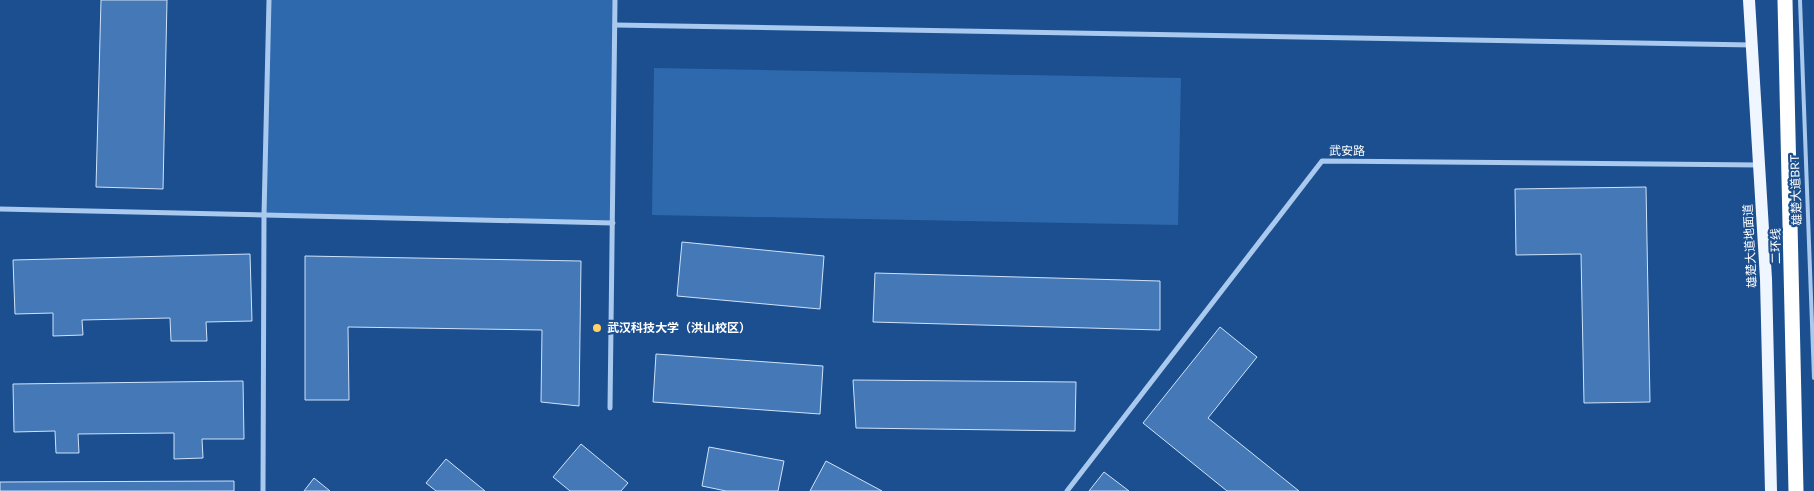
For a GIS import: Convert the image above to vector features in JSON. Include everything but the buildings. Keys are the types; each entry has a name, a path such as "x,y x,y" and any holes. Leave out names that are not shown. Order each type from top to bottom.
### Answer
{"highway":[{"name":"二环线","path":"1785,0 1796,491"}],"main road":[{"name":"雄楚大道地面道","path":"1750,0 1766,279 1772,491"}],"street":[{"path":"263,491 264,215 269,0"},
{"path":"610,408 615,0"},
{"path":"615,25 1752,45"},
{"name":"武安路","path":"1067,491 1322,161 1759,165"},
{"path":"0,209 613,223"}],"lane":[{"name":"雄楚大道BRT","path":"1800,0 1814,378"}],"shaded area":[{"path":"269,0 615,0 613,223 264,215"},
{"path":"654,68 1181,78 1178,225 652,215"}],"place":[{"name":"武汉科技大学（洪山校区）","path":"597,328"}]}
